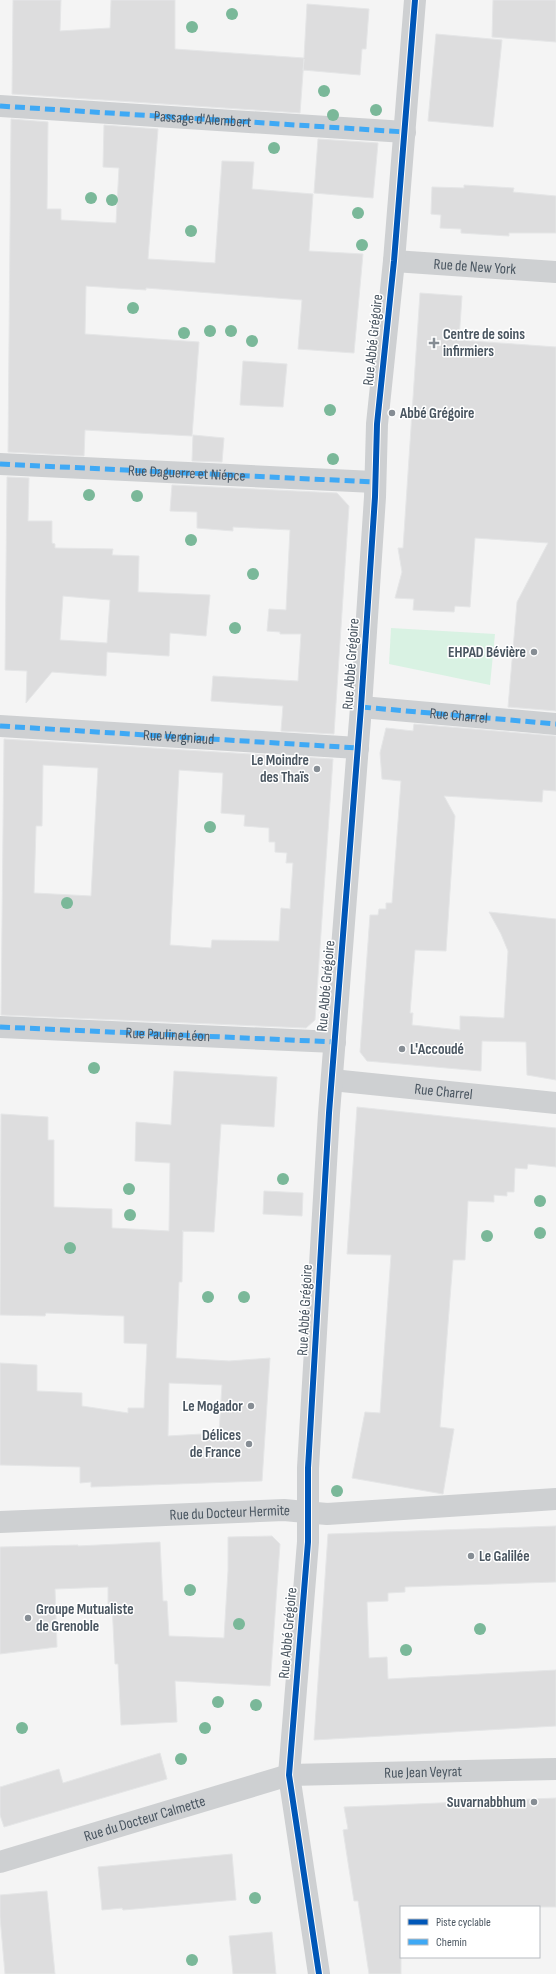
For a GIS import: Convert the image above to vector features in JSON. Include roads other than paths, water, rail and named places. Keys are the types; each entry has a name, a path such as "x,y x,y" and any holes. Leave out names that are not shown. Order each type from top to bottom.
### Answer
{"street":[{"name":"Rue Abbé Grégoire","path":"319,1974 290,1775 308,1542 308,1468 332,1080 361,707 377,424 394,261 415,0"},
{"name":"Passage d'Alembert","path":"0,106 405,132"},
{"name":"Rue de New York","path":"394,261 556,272"},
{"name":"Rue Daguerre et Niépce","path":"0,464 374,482"},
{"name":"Rue Charrel","path":"361,707 556,724"},
{"name":"Rue Vergniaud","path":"0,726 358,748"},
{"name":"Rue Pauline Léon","path":"0,1028 335,1042"},
{"name":"Rue Charrel","path":"332,1080 556,1103"},
{"name":"Rue du Docteur Hermite","path":"0,1522 284,1510 309,1511 327,1514 556,1500"},
{"name":"Rue Jean Veyrat","path":"290,1775 556,1769"},
{"name":"Rue du Docteur Calmette","path":"0,1862 290,1775"}],"place":[{"name":"Centre de soins infirmiers","path":"434,343"},
{"name":"Abbé Grégoire","path":"392,413"},
{"name":"EHPAD Bévière","path":"534,652"},
{"name":"Le Moindre des Thaïs","path":"317,769"},
{"name":"L'Accoudé","path":"402,1049"},
{"name":"Le Mogador","path":"251,1406"},
{"name":"Délices de France","path":"249,1444"},
{"name":"Le Galilée","path":"471,1556"},
{"name":"Groupe Mutualiste de Grenoble","path":"28,1618"},
{"name":"Suvarnabbhum","path":"534,1802"}]}
